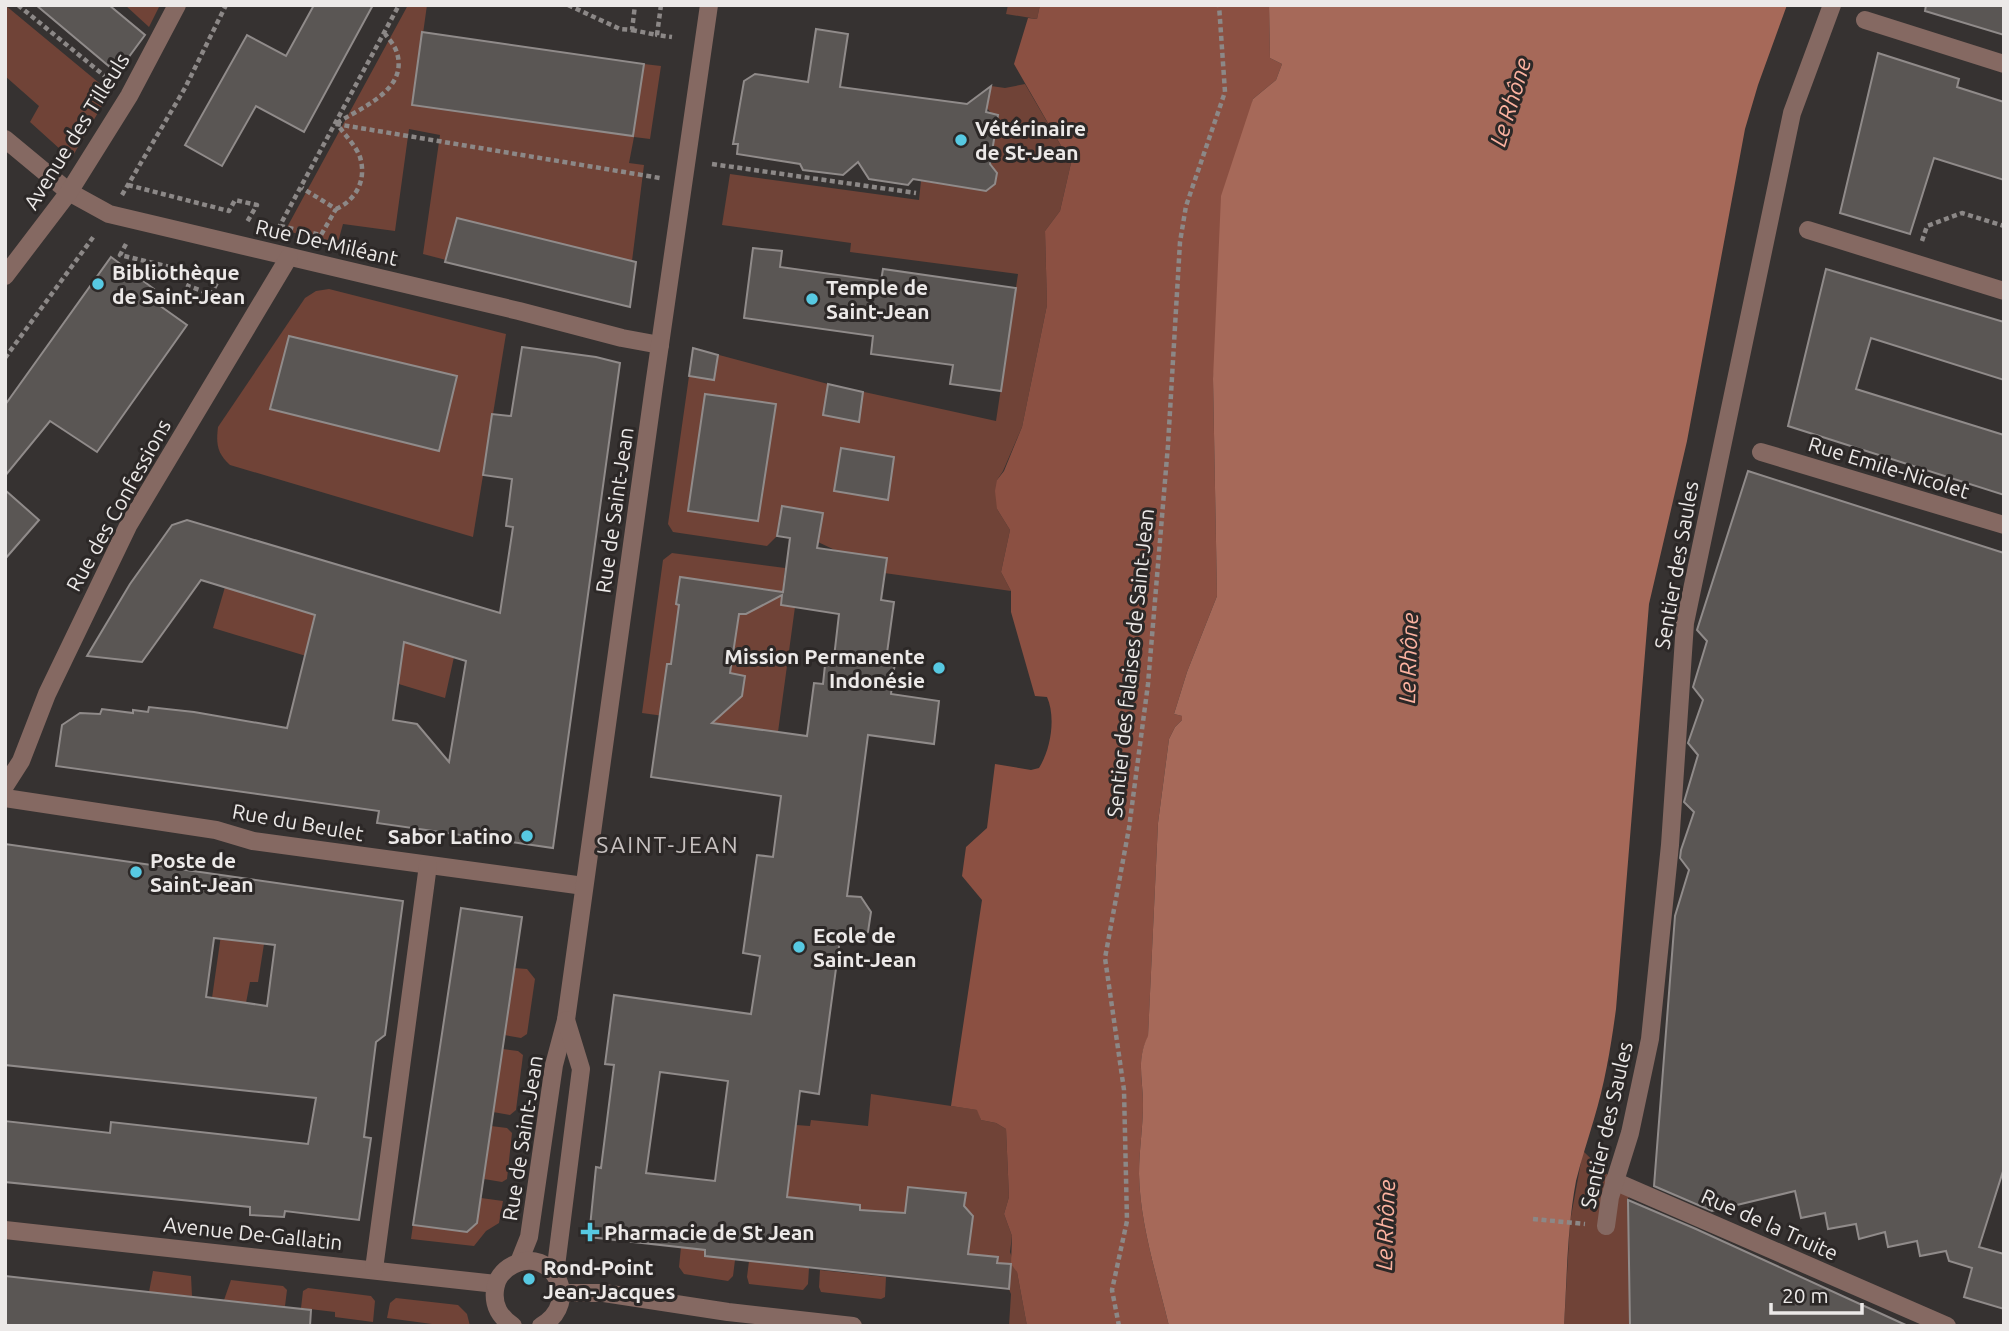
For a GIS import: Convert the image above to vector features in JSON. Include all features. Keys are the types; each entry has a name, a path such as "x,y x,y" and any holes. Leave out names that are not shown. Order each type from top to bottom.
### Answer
{"street":[{"name":"Avenue des Tilleuls","path":"5,276 69,192 129,96 177,5"},
{"name":"Rue de Saint-Jean","path":"519,1262 529,1237 554,1065 566,1020 709,5"},
{"name":"Sentier des Saules","path":"1606,1226 1614,1181 1630,1133 1650,1039 1670,845 1685,623 1791,113 1832,5"},
{"path":"1865,20 2004,64"},
{"name":"Rue De-Miléant","path":"5,139 69,192 109,214 660,345"},
{"path":"1808,230 2004,291"},
{"name":"Rue des Confessions","path":"5,786 21,761 47,694 128,526 289,257"},
{"name":"Rue Emile-Nicolet","path":"1761,452 2004,525"},
{"name":"Rue du Beulet","path":"5,798 216,830 253,841 584,886"},
{"path":"374,1269 428,865"},
{"name":"Rue de Saint-Jean","path":"555,1274 581,1069 566,1020"},
{"name":"Rue de la Truite","path":"1614,1181 1947,1326"},
{"name":"Avenue De-Gallatin","path":"5,1230 496,1283"},
{"path":"513,1326 498,1311 494,1298 496,1283 509,1266 519,1262 538,1262 555,1274 562,1293 557,1312 542,1326"},
{"path":"562,1293 604,1293 730,1319 853,1326"}],"path":[{"path":"18,5 129,96"},
{"path":"122,195 185,88 226,5"},
{"path":"276,233 399,5"},
{"path":"568,5 620,29 673,37"},
{"path":"632,30 635,5"},
{"path":"657,35 661,5"},
{"name":"Sentier des falaises de Saint-Jean","path":"1119,1326 1112,1290 1127,1221 1124,1090 1105,958 1129,828 1148,684 1168,445 1180,242 1186,206 1225,92 1219,5"},
{"path":"336,124 389,91 398,73 397,52 385,33"},
{"path":"336,124 662,179"},
{"path":"280,226 321,235 336,209 350,203 358,191 363,176 359,156 336,124"},
{"path":"712,164 916,193"},
{"path":"128,185 229,211 235,200 257,205 248,220"},
{"path":"302,188 336,209"},
{"path":"1920,245 1927,226 1962,213 2004,226"},
{"path":"5,358 94,236"},
{"path":"126,244 120,255 195,273 188,286 211,293 224,269"},
{"path":"1533,1219 1574,1223"}],"shaded area":[{"path":"5,5 110,92 71,159 30,122 39,106 5,76"},
{"path":"125,5 160,5 149,27"},
{"path":"408,5 427,5 413,105 633,136 644,64 661,66 650,139 634,137 629,163 644,165 632,261 457,218 446,260 423,254 440,135 409,129 395,231 343,224 338,242 285,231"},
{"path":"1008,5 1040,5 1037,19 1006,14"},
{"path":"1040,5 1269,5 1270,58 1282,64 1276,80 1253,99 1213,379 1217,596 1187,672 1174,714 1182,716 1182,720 1169,739 1158,823 1148,1037 1141,1062 1143,1104 1139,1174 1146,1231 1169,1326 1027,1326 1017,1272 1011,1264 1012,1236 1004,1214 1009,1197 1006,1129 996,1123 981,1120 977,1110 951,1106 982,900 962,876 966,847 987,828 995,764 1031,770 1039,768 1047,752 1052,723 1047,697 1035,696 1011,612 1011,591 1001,572 1010,530 997,509 995,491 997,480 1004,471 1022,427 1047,305 1045,231 1060,211 1071,163 1014,64 1028,18 1037,19"},
{"path":"1025,84 1071,163 1060,211 1045,231 1047,305 1022,427 997,480 997,509 1010,530 1001,572 1011,591 835,566 837,551 818,542 823,513 782,506 777,536 767,546 673,532 668,524 693,348 828,384 996,421 1018,274 850,252 851,243 722,225 730,174 919,200 921,181 987,191 995,184 997,173 990,164 997,116 987,108 991,86 1005,88"},
{"path":"329,289 506,334 473,537 230,465 222,456 217,443 218,427 305,298 316,291"},
{"path":"672,553 785,568 781,605 795,607 778,732 642,713 663,560"},
{"path":"225,587 454,657 445,698 213,628"},
{"path":"221,935 230,940 264,944 258,982 250,982 246,1003 212,998"},
{"path":"514,968 527,969 535,979 527,1034 521,1038 504,1035"},
{"path":"503,1049 518,1051 523,1055 516,1110 510,1115 493,1112"},
{"path":"871,1094 978,1110 981,1120 996,1123 1006,1129 1009,1197 1004,1214 1012,1236 1010,1252 1017,1272 1027,1326 1009,1326 1011,1294 997,1263 997,1257 983,1255 967,1260 965,1198 960,1193 908,1187 905,1214 860,1210 860,1205 787,1197 796,1125 810,1126 811,1120 868,1126"},
{"path":"491,1126 507,1128 512,1133 507,1179 502,1182 484,1179"},
{"path":"1583,1151 1614,1181 1639,1191 1628,1198 1630,1326 1564,1326 1570,1222"},
{"path":"481,1198 503,1201 499,1223 486,1231 474,1246 411,1239 413,1225 467,1232 477,1223"},
{"path":"681,1247 705,1250 705,1256 735,1260 733,1276 728,1281 684,1274 679,1267"},
{"path":"749,1261 809,1268 808,1284 803,1290 749,1284"},
{"path":"820,1270 886,1277 885,1297 881,1299 821,1292"},
{"path":"153,1271 191,1276 192,1296 149,1292"},
{"path":"231,1280 283,1286 287,1290 285,1306 224,1300"},
{"path":"308,1288 371,1296 375,1301 373,1322 335,1317 335,1312 301,1308 303,1291"},
{"path":"396,1298 458,1305 467,1314 470,1326 447,1326 387,1318 390,1303"}],"water":[{"name":"Le Rhône","path":"1269,5 1787,5 1745,129 1687,441 1649,604 1616,1009 1598,1105 1573,1199 1564,1326 1169,1326 1150,1250 1142,1212 1139,1174 1143,1104 1141,1061 1148,1036 1158,823 1169,739 1182,720 1182,716 1174,714 1187,672 1217,596 1213,379 1221,196 1253,99 1276,80 1282,64 1270,58"}],"building":[{"path":"36,5 109,5 145,35 117,73"},
{"path":"314,5 373,5 304,132 256,106 222,166 185,145 247,35 286,56"},
{"path":"1926,5 2004,5 2004,35 1925,11"},
{"path":"816,29 848,34 840,87 967,104 991,86 986,112 998,115 990,164 997,173 995,184 986,191 913,179 908,185 869,179 858,162 843,175 803,170 800,164 737,154 738,144 733,144 744,81 755,74 808,82"},
{"path":"422,32 644,64 633,136 412,105"},
{"path":"1878,53 1959,79 1957,87 2004,102 2004,180 1934,158 1910,234 1840,213"},
{"path":"457,218 636,262 630,307 445,262"},
{"path":"753,248 782,251 780,267 881,281 883,269 1016,288 1001,391 950,384 953,365 871,354 873,336 744,318"},
{"path":"111,257 154,289 149,298 187,325 97,452 50,421 5,476 5,405"},
{"path":"1826,269 2004,322 2004,380 1871,338 1856,389 2004,435 2004,495 1788,426"},
{"path":"289,336 457,376 439,451 270,409"},
{"path":"522,347 620,363 553,848 377,823 379,811 56,766 62,725 80,713 100,714 102,709 133,713 133,710 148,712 149,707 287,728 315,615 201,580 142,662 87,656 130,584 172,525 187,520 500,613 513,527 506,526 512,479 483,475 492,414 511,416","holes":["404,642 466,661 449,762 417,724 393,720"]},
{"path":"693,348 718,355 714,380 689,376"},
{"path":"828,384 863,392 859,422 823,415"},
{"path":"705,394 776,404 758,521 688,511"},
{"path":"841,448 894,457 888,500 834,491"},
{"path":"1748,471 2004,553 2004,1168 1979,1247 2004,1254 2004,1309 1964,1297 1972,1268 1949,1261 1946,1251 1920,1256 1917,1241 1888,1247 1885,1232 1859,1239 1856,1224 1828,1229 1825,1213 1801,1218 1795,1191 1712,1211 1654,1186 1675,916 1689,870 1680,858 1694,812 1684,802 1698,755 1688,743 1703,700 1693,687 1707,641 1697,630"},
{"path":"5,490 39,520 5,559"},
{"path":"782,506 823,513 817,548 887,558 881,600 894,602 887,653 896,654 891,694 939,701 934,744 868,735 847,896 861,897 871,912 868,932 855,942 840,939 819,1094 800,1091 787,1197 860,1205 860,1210 905,1213 908,1187 966,1193 964,1206 973,1216 968,1254 998,1257 997,1263 1011,1264 1009,1289 705,1256 705,1250 589,1237 596,1167 601,1168 614,1065 605,1064 614,995 751,1014 760,956 743,953 757,855 773,857 781,796 651,777 667,664 671,664 680,577 783,592 790,538 777,536","holes":["782,595 781,605 839,614 833,666 825,665 823,684 814,683 807,736 712,723 742,696 745,676 730,673 739,614 746,614","660,1072 728,1081 715,1181 646,1173"]},
{"path":"5,844 403,901 385,1035 376,1042 364,1137 371,1138 359,1220 285,1211 284,1217 250,1215 250,1207 5,1182 5,1121 110,1133 111,1122 308,1144 316,1098 5,1065","holes":["214,938 275,945 267,1006 206,997"]},
{"path":"461,908 522,917 477,1223 467,1232 413,1225"},
{"path":"1628,1200 1696,1229 1908,1326 1630,1326"},
{"path":"5,1276 311,1310 310,1326 5,1326"}],"place":[{"name":"Vétérinaire de St-Jean","path":"961,140"},
{"name":"Bibliothèque de Saint-Jean","path":"98,284"},
{"name":"Temple de Saint-Jean","path":"812,299"},
{"name":"Mission Permanente Indonésie","path":"939,668"},
{"name":"Sabor Latino","path":"527,836"},
{"name":"Poste de Saint-Jean","path":"136,872"},
{"name":"Ecole de Saint-Jean","path":"799,947"},
{"name":"Pharmacie de St Jean","path":"590,1232"},
{"name":"Rond-Point Jean-Jacques","path":"529,1279"}],"district":[{"name":"SAINT-JEAN","path":"668,844"}]}
